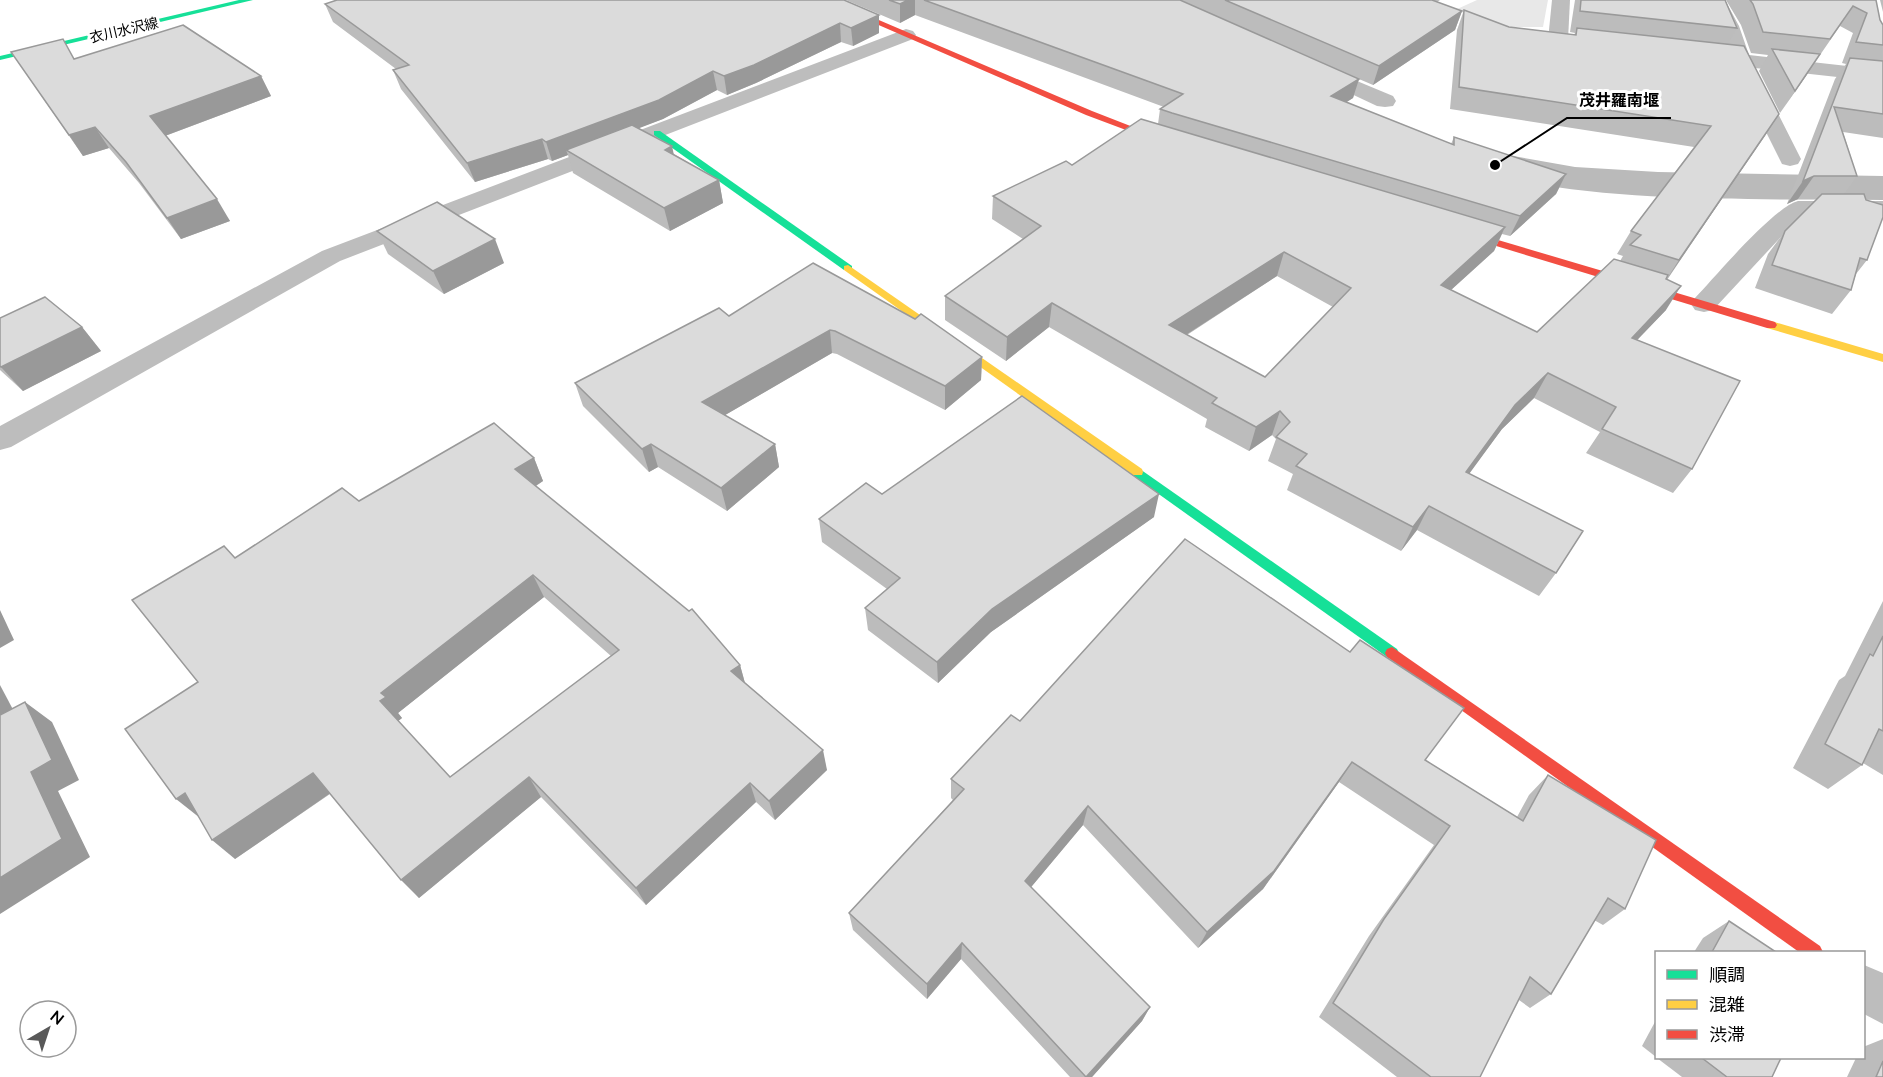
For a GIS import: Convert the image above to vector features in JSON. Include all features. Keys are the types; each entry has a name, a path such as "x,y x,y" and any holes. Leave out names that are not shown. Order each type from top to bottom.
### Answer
{"street":[{"name":"衣川水沢線","path":"0,58 249,0"},
{"path":"825,0 1089,113 1182,147"},
{"path":"1561,0 1548,39 1579,43"},
{"path":"1716,0 1742,61 1790,159"},
{"path":"0,439 331,256 657,133 906,35"},
{"path":"1682,55 1883,76"},
{"path":"1303,64 1385,101"},
{"path":"657,133 1814,951"},
{"path":"1704,304 1798,208 1825,206 1883,208"},
{"path":"1440,226 1883,358"},
{"path":"1865,988 1883,1001"}],"shaded area":[{"path":"1477,0 1548,0 1543,27 1505,27 1455,10"}],"building":[{"path":"337,0 844,0 879,15 851,28 840,23 754,65 724,76 713,71 659,100 546,142 542,139 467,163 393,70 409,65 325,4"},
{"path":"889,0 908,0 900,4"},
{"path":"924,0 1180,0 1359,79 1331,96 1454,145 1454,137 1566,174 1520,216 1160,109 1183,94"},
{"path":"1225,0 1432,0 1462,11 1379,66"},
{"path":"1581,0 1725,0 1737,28 1580,11"},
{"path":"1750,0 1876,0 1883,25 1883,45 1856,42 1867,13 1853,6 1830,39 1763,32"},
{"path":"1464,10 1509,27 1576,35 1577,28 1744,46 1779,114 1679,260 1630,245 1641,235 1631,231 1711,126 1459,87"},
{"path":"183,25 261,76 150,116 217,199 167,218 126,162 95,127 69,135 11,52 63,39 74,59"},
{"path":"1772,49 1820,54 1795,91"},
{"path":"1850,58 1883,61 1883,114 1834,107 1857,176 1814,176 1803,181"},
{"path":"1141,119 1505,227 1441,285 1537,332 1614,259 1668,275 1666,279 1681,286 1632,338 1740,381 1692,469 1602,429 1616,407 1548,373 1515,405 1466,472 1583,531 1556,573 1429,506 1413,527 1296,466 1307,454 1276,437 1290,422 1280,411 1256,427 1212,403 1217,398 1052,303 1007,337 945,296 1041,226 993,196 1066,161 1072,165","holes":["1284,252 1351,288 1265,377 1169,325"]},
{"path":"632,125 672,146 665,150 719,180 664,208 566,150"},
{"path":"1822,194 1864,194 1866,200 1883,205 1883,217 1867,260 1860,258 1851,290 1772,265 1785,231"},
{"path":"437,202 495,239 433,271 377,231"},
{"path":"813,263 915,319 921,314 982,357 945,386 830,330 702,402 775,444 721,488 651,444 642,449 575,383 719,308 729,316"},
{"path":"45,297 82,327 1,367 0,318"},
{"path":"1022,396 1159,494 992,609 937,662 865,608 900,578 819,519 866,483 882,494"},
{"path":"494,423 534,458 515,469 689,611 692,609 740,665 731,671 823,750 769,801 750,783 636,888 529,777 401,880 313,773 212,840 185,793 176,799 125,729 198,682 132,600 224,546 235,558 342,488 359,501","holes":["533,575 619,650 450,777 380,701 386,697 381,693"]},
{"path":"1185,539 1350,652 1360,640 1464,708 1425,760 1523,821 1548,775 1656,840 1625,909 1608,898 1551,994 1530,977 1480,1077 1431,1077 1333,1003 1384,919 1450,826 1352,762 1274,871 1207,932 1088,806 1025,881 1150,1007 1086,1077 962,943 927,984 849,913 964,789 951,779 1011,715 1020,721"},
{"path":"1883,636 1883,731 1879,729 1862,765 1825,744 1870,654 1873,656"},
{"path":"25,702 52,760 31,772 62,839 0,878 0,715"},
{"path":"1729,921 1774,951 1713,951"},
{"path":"1703,1059 1781,1059 1772,1077 1727,1077"},
{"path":"1883,1061 1883,1077 1876,1077"}],"waterway":[{"path":"1491,164 1575,179 1658,184 1883,188"}],"traffic: fast":[{"path":"0,58 249,0"},
{"path":"657,133 848,268"},
{"path":"1137,472 1392,653"}],"traffic: slow":[{"path":"848,268 1137,472"},
{"path":"1771,325 1883,358"}],"traffic: jam":[{"path":"825,0 1089,113 1169,143"},
{"path":"1454,230 1771,325"},
{"path":"1392,653 1813,951"}],"place":[{"name":"茂井羅南堰","path":"1495,165"}]}
